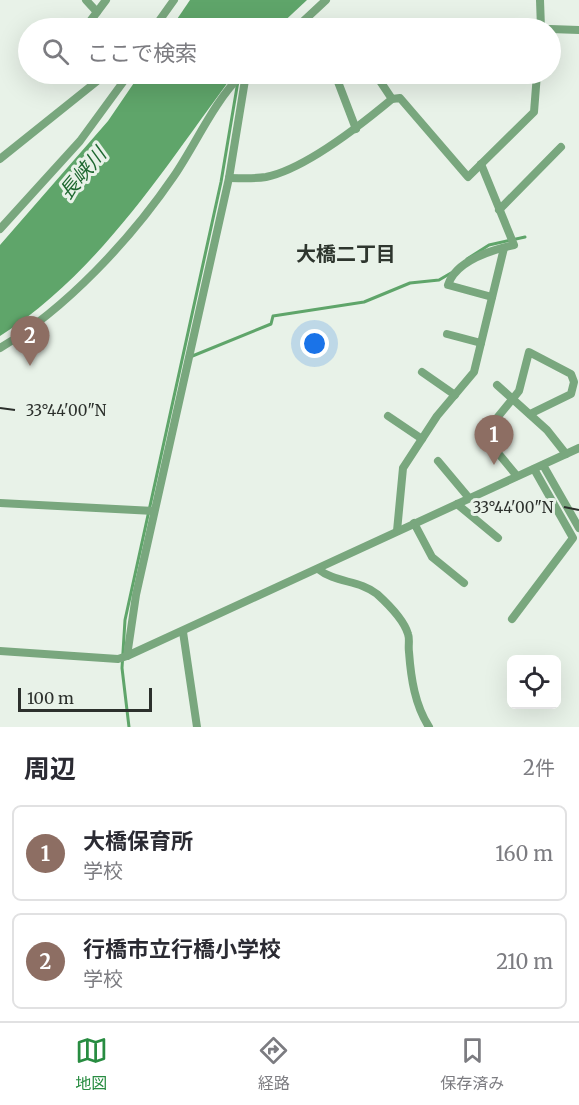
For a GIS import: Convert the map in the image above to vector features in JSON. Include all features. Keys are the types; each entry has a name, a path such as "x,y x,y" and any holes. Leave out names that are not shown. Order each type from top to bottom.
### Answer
{"street":[{"path":"86,0 97,12"},
{"path":"92,18 106,0"},
{"path":"161,18 174,0"},
{"path":"307,18 326,0"},
{"path":"540,0 541,18"},
{"path":"561,29 579,30"},
{"path":"0,159 94,84"},
{"path":"0,230 80,141 121,84"},
{"path":"0,348 34,326 64,300 127,235 173,176 224,94 233,84"},
{"path":"127,656 136,595 229,177 244,84"},
{"path":"339,84 356,129"},
{"path":"382,84 392,99"},
{"path":"229,177 253,178 277,174 356,129 392,99 400,98 468,177 534,112 536,84"},
{"path":"500,210 561,147"},
{"path":"481,164 514,245 486,251 449,280 447,285 492,297"},
{"path":"397,531 403,468 422,439 474,372 504,248"},
{"path":"447,334 481,343"},
{"path":"518,476 483,435 514,399 529,352 571,374 574,382 571,394 530,414"},
{"path":"422,372 455,395"},
{"path":"496,385 530,414 566,454"},
{"path":"388,416 422,439"},
{"path":"0,651 118,659 127,656 579,448"},
{"path":"438,461 469,498"},
{"path":"543,465 579,528"},
{"path":"512,619 573,538 534,469"},
{"path":"0,503 154,511"},
{"path":"456,504 498,538"},
{"path":"414,523 432,557 464,583"},
{"path":"318,570 360,585 375,593 398,617 409,635 412,677 419,710 429,727"},
{"path":"183,632 197,727"}],"water":[{"path":"190,0 307,0 288,18 178,18"},
{"name":"長峡川","path":"133,84 227,84 156,181 100,249 36,310 0,336 0,245 108,121"}],"waterway":[{"path":"129,727 122,668 125,620 221,182 237,84"},
{"path":"467,259 489,245 525,237"},
{"path":"190,357 271,324 273,316 364,302 410,283 439,280 451,273"}],"place":[{"name":"行橋市立行橋小学校","path":"30,366"},
{"name":"大橋保育所","path":"494,465"}],"district":[{"name":"大橋二丁目","path":"346,253"}]}
